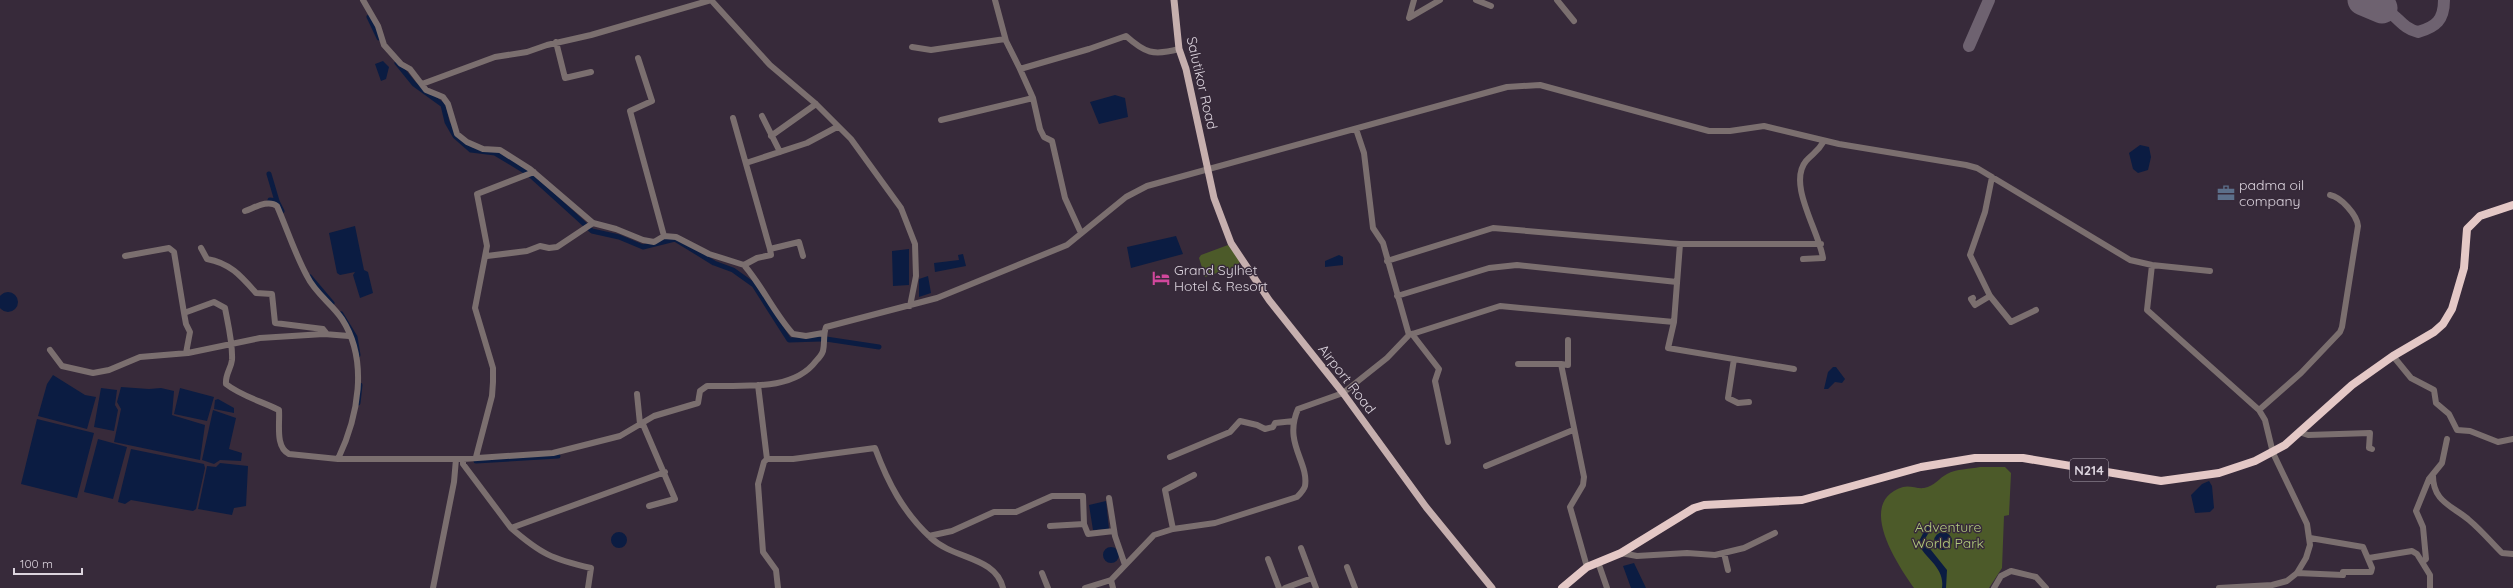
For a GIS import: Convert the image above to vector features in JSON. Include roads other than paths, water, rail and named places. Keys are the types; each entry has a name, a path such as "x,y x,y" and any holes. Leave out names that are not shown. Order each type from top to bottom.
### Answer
{"highway":[{"name":"N214","path":"1562,588 1587,567 1621,553 1694,508 1704,505 1802,500 1898,473 1949,462 1987,457 2023,458 2161,481 2219,473 2273,453 2352,385 2392,356 2434,332 2449,317 2464,268 2465,235 2473,222 2480,216 2513,205"}],"main road":[{"name":"Salutikor Road","path":"1174,0 1179,49 1186,69 1208,170"},
{"name":"Airport Road","path":"1208,170 1222,224 1231,243 1269,300 1344,393 1431,513 1492,588"}],"street":[{"path":"363,0 378,26 384,45 401,64 410,69 426,90 442,97 448,104 457,134 467,142 483,149 500,150 531,173 591,224 616,229 643,240 654,242 664,236 684,239 709,254 744,265 762,286 778,317 793,334 806,336 823,333"},
{"path":"422,84 495,57 527,52 556,42 591,35 711,0 770,65 816,104 837,127 851,139 901,208 915,244 916,276 910,306"},
{"path":"995,0 1005,39 1033,98 1040,129 1044,137 1052,141 1065,198 1081,233"},
{"path":"1414,0 1409,18 1440,0"},
{"path":"1476,0 1491,6"},
{"path":"1557,0 1574,21"},
{"path":"1020,69 1089,50 1126,36 1141,49 1150,53 1179,49"},
{"path":"912,47 931,50 1005,39"},
{"path":"556,42 565,78 591,72"},
{"path":"638,58 652,101 630,111 664,236"},
{"path":"184,313 214,302 224,308 232,361 225,376 226,384 239,393 258,399 279,410 280,446 283,451 289,454 338,460 463,459 476,457 537,455 572,449 620,436 641,423 698,403 700,391 707,386 758,385 785,381 810,369 823,351 823,333 826,327 837,323 910,306 961,289 1067,245 1126,198 1147,186 1507,87 1540,85 1709,131 1730,131 1764,126 1824,141 1950,162 1977,168 2047,208 2130,260 2152,265 2210,271"},
{"path":"941,120 1033,98"},
{"path":"771,136 816,104"},
{"path":"762,116 780,152"},
{"path":"733,118 771,255 757,258 744,265"},
{"path":"746,162 807,143 837,127"},
{"path":"1356,129 1364,153 1373,228 1382,243 1397,296 1410,334 1439,369 1435,381 1448,442"},
{"path":"1803,259 1823,258 1821,244 1799,188 1801,173 1806,161 1817,153 1824,141"},
{"path":"476,457 492,396 493,368 475,308 483,266 487,256 486,232 476,194 531,173"},
{"path":"1992,177 1985,212 1970,255 1990,296 2011,322 2036,310"},
{"path":"2259,410 2301,372 2342,327 2358,231 2358,222 2344,204 2330,195"},
{"path":"245,211 267,203 273,203 277,206 307,277 342,319 356,354 358,399 338,460"},
{"path":"487,256 527,251 540,246 549,248 557,247 583,231 591,224"},
{"path":"1387,261 1493,228 1680,244 1821,244"},
{"path":"770,250 799,242 803,256"},
{"path":"1680,244 1674,322 1668,348 1794,369"},
{"path":"125,256 168,248 174,252 186,324 190,332 186,353"},
{"path":"201,248 207,259 219,261 236,270 256,293 272,294 275,323 323,329 327,334"},
{"path":"1397,296 1489,268 1517,265 1677,282"},
{"path":"2152,265 2147,310 2259,410 2265,420 2273,453 2292,495 2302,511 2310,538 2310,545 2306,558 2296,572 2287,581 2272,585 2219,588"},
{"path":"1973,298 1975,305 1990,296"},
{"path":"1085,588 1111,580 1154,535 1173,529 1215,523 1298,497 1304,488 1304,475 1295,448 1294,421 1298,409 1344,393 1387,358 1410,334 1500,306 1674,322"},
{"path":"50,350 62,366 93,373 109,370 140,356 186,353 260,338 327,334 349,336"},
{"path":"1518,364 1568,364 1568,340"},
{"path":"2392,356 2411,378 2434,390 2436,403 2449,414 2458,430 2470,431 2498,442 2513,439"},
{"path":"1734,359 1728,398 1738,403 1749,402"},
{"path":"1561,364 1573,430 1584,477 1583,485 1570,507 1587,567"},
{"path":"758,385 767,460 758,484 762,545 763,552 776,570 778,588"},
{"path":"637,394 641,423 665,472 675,499 649,506"},
{"path":"1170,457 1230,432 1240,421 1257,425 1265,429 1273,428 1275,423 1294,421"},
{"path":"1486,466 1573,430"},
{"path":"2299,432 2308,435 2370,433 2369,448 2372,449"},
{"path":"2422,562 2426,559 2425,538 2416,511 2433,474 2442,463 2447,439"},
{"path":"767,460 793,459 875,448 897,499 929,536 955,554 991,567 998,574 1003,588"},
{"path":"433,588 454,482 456,459"},
{"path":"463,459 463,464 511,528 526,542 550,556 591,568 588,588"},
{"path":"511,528 665,472"},
{"path":"2433,474 2435,490 2453,511 2470,520 2502,553 2513,554"},
{"path":"1173,529 1165,490 1194,475"},
{"path":"929,536 959,528 994,512 1016,512 1052,496 1083,496 1084,524 1088,534 1114,531"},
{"path":"1110,498 1114,531 1125,565"},
{"path":"1050,526 1084,524"},
{"path":"1621,553 1637,556 1687,553 1709,556 1744,548 1775,533"},
{"path":"2296,572 2342,575 2343,572 2371,572 2369,558 2363,547 2310,538"},
{"path":"1301,548 1316,588"},
{"path":"2369,558 2412,551 2417,554 2430,576 2430,588"},
{"path":"1724,553 1728,570"},
{"path":"1268,560 1279,588"},
{"path":"1598,562 1607,588"},
{"path":"1347,567 1355,588"},
{"path":"1994,588 2002,576 2011,571 2036,577 2046,588"},
{"path":"1042,573 1048,588"},
{"path":"1285,588 1312,578"},
{"path":"1111,580 1113,588"}],"water":[{"path":"383,61 389,67 386,79 381,81 375,64"},
{"path":"1115,95 1125,98 1128,117 1099,124 1090,102"},
{"path":"2140,145 2149,147 2151,157 2148,170 2138,173 2133,169 2129,153"},
{"path":"355,226 364,270 368,272 373,293 360,298 353,275 355,272 340,275 337,273 329,233"},
{"path":"1176,236 1183,254 1131,268 1127,247"},
{"path":"909,249 909,285 893,286 892,251"},
{"path":"963,254 966,266 935,272 934,263 959,260 958,255"},
{"path":"1339,255 1343,257 1343,265 1325,267 1325,261"},
{"path":"928,276 931,293 919,297 919,279"},
{"path":"8,292 15,295 18,302 15,309 8,312 1,309 -2,302 1,295"},
{"path":"1833,367 1836,367 1845,379 1842,383 1835,382 1828,389 1824,389 1828,372"},
{"path":"53,375 85,395 96,397 87,429 38,416 47,384"},
{"path":"121,387 149,389 161,388 174,391 172,415 205,425 200,460 114,442 121,409 117,402"},
{"path":"101,388 117,390 115,405 118,410 114,431 94,427"},
{"path":"180,388 214,397 207,421 174,414"},
{"path":"218,399 234,408 234,413 214,409 215,400"},
{"path":"213,410 236,418 229,449 242,453 241,461 220,460 214,464 202,460"},
{"path":"37,419 94,433 77,498 21,484"},
{"path":"98,439 127,447 113,499 84,492"},
{"path":"131,449 204,464 205,468 196,509 193,511 131,500 125,504 118,502"},
{"path":"220,463 248,466 246,506 234,508 232,515 198,509 207,466 216,467"},
{"path":"2209,481 2212,486 2214,508 2210,512 2195,513 2191,495 2202,484"},
{"path":"1106,501 1109,529 1093,530 1089,505"},
{"path":"1928,524 1932,527 1925,539 1927,545 1947,570 1946,588 1942,588 1942,581 1938,569 1921,549 1918,543"},
{"path":"616,532 622,532 627,537 625,546 622,548 616,548 611,543 611,537"},
{"path":"1943,532 1949,535 1952,541 1949,547 1943,550 1937,547 1934,541 1937,535"},
{"path":"1111,547 1117,549 1119,555 1117,561 1111,563 1105,561 1103,555 1105,549"},
{"path":"1634,563 1646,588 1631,588 1623,566"}],"waterway":[{"path":"369,17 379,38"},
{"path":"397,63 414,84 443,105 447,122 455,136 471,150 495,153 528,173 592,231 619,237 643,247 675,239 714,263 733,270 754,285 789,340 821,339"},
{"path":"269,174 277,201"},
{"path":"270,200 277,201 282,211"},
{"path":"310,277 332,303"},
{"path":"341,314 355,337 358,355"},
{"path":"826,339 879,347"},
{"path":"358,403 360,385"},
{"path":"476,461 558,456"}],"place":[{"name":"padma oil company","path":"2226,193"},
{"name":"Grand Sylhet Hotel & Resort","path":"1161,278"}],"park label":[{"name":"Adventure World Park","path":"1948,536"}]}
